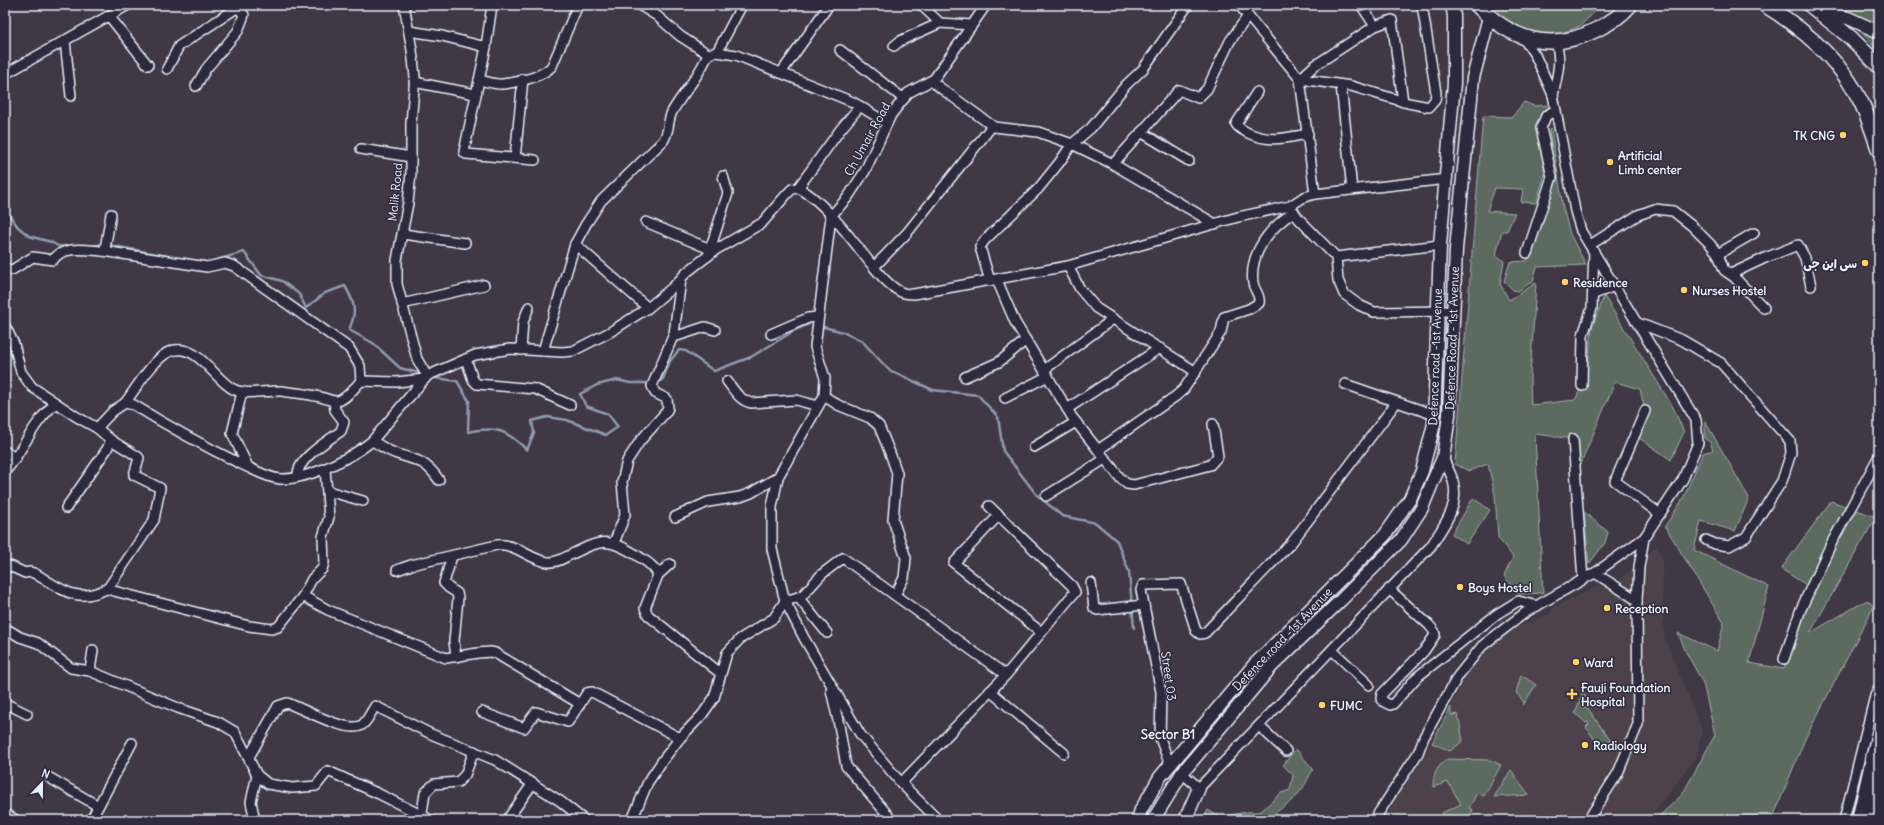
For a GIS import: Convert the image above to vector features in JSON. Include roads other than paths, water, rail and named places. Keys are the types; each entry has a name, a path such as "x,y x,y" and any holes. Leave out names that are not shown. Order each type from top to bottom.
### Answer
{"highway":[{"path":"1476,5 1489,17 1523,38 1538,42 1556,43 1586,35 1610,23 1630,5"},
{"path":"1765,5 1802,31 1826,53 1840,70 1862,104 1879,150"},
{"path":"1814,8 1851,38 1879,66"},
{"path":"1862,104 1879,119"}],"main road":[{"name":"Defence road -1st Avenue","path":"1138,820 1141,810 1156,784 1170,765 1254,665 1385,535 1410,499 1422,471 1435,415 1440,245 1447,179 1454,83 1454,16 1452,5"},
{"path":"1814,8 1848,18 1879,32"},
{"name":"Defence Road - 1st Avenue","path":"1153,820 1182,773 1272,666 1401,540 1422,508 1443,458 1449,415 1456,248 1473,78 1489,17"},
{"path":"1858,820 1879,728"},
{"path":"1867,820 1879,774"},
{"path":"1185,820 1199,788"}],"street":[{"path":"5,74 128,5"},
{"name":"Malik Road","path":"404,5 409,31 414,82 408,203 397,260 397,284 417,359 426,377"},
{"path":"492,5 486,47 464,152 466,154 535,160"},
{"path":"479,80 502,84 542,74 552,66 578,5"},
{"path":"639,5 657,16 680,36 712,53 736,55 848,100 887,123"},
{"path":"542,351 575,244 601,201 663,142 669,129 671,113 712,53 742,5"},
{"path":"781,73 829,5"},
{"path":"921,5 940,23"},
{"name":"Ch Umair Road","path":"831,216 848,197 865,170 891,115 908,93 931,81 986,5"},
{"path":"1188,5 1143,69 1126,85 1091,128 1072,144 1060,163 1038,189 980,247 993,281 1067,409 1105,459 1121,479 1127,484 1134,485 1210,465 1218,456 1213,424"},
{"path":"1239,5 1300,79 1315,194"},
{"path":"1361,5 1375,26"},
{"path":"1300,79 1341,85 1403,102 1429,107 1435,100 1436,93 1422,5"},
{"path":"167,68 179,46 237,6 244,15 238,30 206,69 196,86"},
{"path":"109,16 148,65"},
{"path":"1114,164 1179,90 1198,98 1207,89 1230,41 1248,16"},
{"path":"1300,79 1314,66 1375,26 1392,20 1403,102"},
{"path":"894,46 900,41 940,23 972,25"},
{"path":"409,31 442,36 486,47"},
{"path":"1374,820 1418,753 1424,737 1465,665 1482,646 1501,630 1537,606 1595,573 1644,538 1683,479 1698,443 1696,420 1582,231 1575,212 1553,95 1535,55 1523,38"},
{"path":"65,41 71,96"},
{"path":"1553,95 1559,65 1559,53 1556,43"},
{"path":"840,50 904,99"},
{"path":"515,158 523,79"},
{"path":"931,81 992,126 1038,132 1072,144 1114,164 1215,224"},
{"path":"414,82 475,94"},
{"path":"1341,85 1352,190"},
{"path":"1257,92 1236,124 1239,128 1265,139 1280,139 1308,134"},
{"path":"798,188 840,130 860,106"},
{"path":"1527,253 1552,177 1541,128 1546,116 1556,110"},
{"path":"874,267 907,233 992,126"},
{"path":"1141,132 1189,162"},
{"path":"361,149 411,156"},
{"path":"709,253 728,194 722,176"},
{"path":"1098,450 1176,396 1196,372 1221,332 1224,317 1249,309 1259,303 1260,300 1253,284 1252,276 1256,254 1271,230 1304,197 1315,194 1447,179"},
{"path":"97,428 113,411 125,403 144,375 171,351 184,351 195,355 225,383 242,392 280,391 320,397 334,401 340,400 361,381 396,382 426,377 475,355 510,349 573,351 610,332 648,308 709,253 762,223 792,189 798,188 809,194 831,216 874,267 897,290 903,293 914,294 993,281 1068,266 1215,224 1292,209"},
{"path":"1292,209 1315,237 1336,258 1338,280 1344,294 1359,305 1374,312 1453,311"},
{"path":"1592,248 1638,216 1654,209 1673,211 1692,226 1718,254 1724,270 1730,274 1764,308"},
{"path":"105,246 111,214"},
{"path":"831,216 815,347 825,378 824,396 778,477 772,507 772,549 785,600 804,638 860,734 901,783 935,817"},
{"path":"646,222 709,253"},
{"path":"1718,254 1754,233"},
{"path":"403,234 465,243"},
{"path":"575,244 648,308"},
{"path":"1336,258 1440,245"},
{"path":"5,268 12,270 33,257 53,260 57,254 69,250 93,249 105,246 206,267 226,263 234,266 349,348 360,366 361,381"},
{"path":"1730,274 1765,258 1798,246 1805,258 1811,286"},
{"path":"1582,386 1583,335 1592,308 1594,294 1592,248"},
{"path":"1068,266 1080,289 1096,308 1196,372"},
{"path":"614,543 625,516 622,482 627,461 640,441 668,408 667,399 656,393 653,384 674,334 681,279"},
{"path":"402,304 484,285"},
{"path":"1594,294 1615,286"},
{"path":"521,350 523,322 529,307"},
{"path":"771,334 808,318 818,317"},
{"path":"1005,398 1046,373 1114,319"},
{"path":"1638,323 1682,340 1721,363 1790,441 1791,453 1782,481 1746,537 1729,546 1715,544 1706,540"},
{"path":"5,326 14,344 21,372 32,387 97,428 111,440 138,456 139,458 134,476 160,488 161,490 154,520 108,588 96,594 77,596 34,573 25,573 10,566 5,568"},
{"path":"674,334 677,336 705,327 715,330"},
{"path":"965,377 999,362 1026,340"},
{"path":"1067,409 1160,348"},
{"path":"466,359 473,380 477,384 536,389 570,405"},
{"path":"125,403 134,405 183,436 265,475 280,479 325,469 362,448 372,441 426,377"},
{"path":"726,381 741,400 745,402 751,403 796,400 818,406"},
{"path":"1344,384 1396,403 1435,415"},
{"path":"242,392 232,433 248,467"},
{"path":"824,396 838,405 870,418 879,426 897,473 893,520 906,558 904,578 895,595"},
{"path":"298,476 298,469 305,459 338,434 342,428 344,422 335,410 334,401"},
{"path":"5,472 16,459 28,436 44,413 56,403"},
{"name":"Street 03","path":"1170,765 1160,738 1161,692 1136,606 1141,590 1145,584 1181,584 1196,631 1200,634 1205,633 1292,542 1396,403"},
{"path":"1645,412 1616,481 1660,514"},
{"path":"1034,447 1076,422"},
{"path":"1573,439 1583,580"},
{"path":"66,508 111,440"},
{"path":"372,441 398,454 419,460 435,473 439,480"},
{"path":"5,451 16,459"},
{"path":"1784,659 1801,609 1831,544 1879,456"},
{"path":"1182,773 1199,788 1431,546 1451,514 1455,502 1453,481 1443,458"},
{"path":"1046,496 1105,459"},
{"path":"108,588 110,590 242,624 272,629 278,627 303,596 312,579 322,569 324,563 324,537 329,517 325,469"},
{"path":"675,517 708,502 740,497 752,493 778,477"},
{"path":"328,491 363,501"},
{"path":"901,783 1006,675 1075,592 1072,586 990,506"},
{"path":"998,515 954,563 1041,632"},
{"path":"1588,820 1618,773 1638,724 1637,600 1639,567 1644,538"},
{"path":"397,570 411,565 507,544 540,560 556,562 592,544 607,541 623,546 649,563 658,575"},
{"path":"452,556 444,583 457,593 458,598 454,641 456,657"},
{"path":"632,820 648,782 680,738 702,715 714,698 727,653 740,640 774,618 785,600 802,596 822,574 843,558 1006,675"},
{"path":"670,564 658,575 645,608 648,615 720,673"},
{"path":"1595,573 1637,600"},
{"path":"1091,583 1094,608 1107,610 1136,606"},
{"path":"1389,589 1429,624 1435,635 1424,651 1382,694 1381,698 1387,705 1393,704 1417,677 1497,614 1518,601 1537,606"},
{"path":"303,596 328,610 437,656 446,658 478,653 495,653 580,704"},
{"path":"798,597 827,634"},
{"path":"5,628 20,637 38,643 71,668 90,671 178,708 218,722 235,732 257,775 268,784 292,788 316,786 328,771 431,820"},
{"path":"90,671 93,650"},
{"path":"1332,650 1369,685"},
{"path":"828,679 839,725 846,766 888,815"},
{"path":"1844,820 1873,704 1879,688"},
{"path":"990,691 1064,753"},
{"path":"482,712 524,728 536,712 568,722 587,693 592,692 680,738"},
{"path":"5,703 26,714"},
{"path":"249,757 278,706 287,703 344,726 360,726 375,706 431,734 495,760 560,801 584,820"},
{"path":"1259,726 1286,751"},
{"path":"91,820 132,743"},
{"path":"422,817 425,793 434,784 458,782 465,775 474,751"},
{"path":"255,820 252,816 251,802 257,775"},
{"path":"48,777 98,806"},
{"path":"507,820 533,783"},
{"path":"1160,820 1163,803"},
{"path":"5,814 16,820"}],"waterway":[{"path":"5,209 18,227 29,236 51,242 58,246 68,247"},
{"path":"91,246 104,244 167,256"},
{"path":"213,261 244,252 261,275 282,281 299,294 306,308 325,293 345,286 354,308 352,324 349,330 373,343 400,368 419,373"},
{"path":"655,384 663,379 670,361 679,350 686,351 714,371 751,357 797,329 809,324"},
{"path":"824,327 843,332 862,341 889,370 933,390 978,395 998,417 1003,451 1036,494 1062,516 1096,523 1117,541 1129,572 1134,628"},
{"path":"435,378 457,381 469,401 468,432 486,429 500,431 513,438 527,450 534,433 532,421 547,417 567,420 606,435 618,427 608,414 586,406 580,394 597,385 617,380 630,383 650,383"}],"place":[{"name":"TK CNG","path":"1843,135"},
{"name":"Artificial Limb center","path":"1610,162"},
{"name":"سی این جی","path":"1865,263"},
{"name":"Residence","path":"1565,282"},
{"name":"Nurses Hostel","path":"1684,290"},
{"name":"Boys Hostel","path":"1460,587"},
{"name":"Reception","path":"1607,608"},
{"name":"Ward","path":"1576,662"},
{"name":"Fauji Foundation Hospital","path":"1572,694"},
{"name":"FUMC","path":"1322,705"},
{"name":"Radiology","path":"1585,745"}],"district":[{"name":"Sector B1","path":"1168,734"}]}
